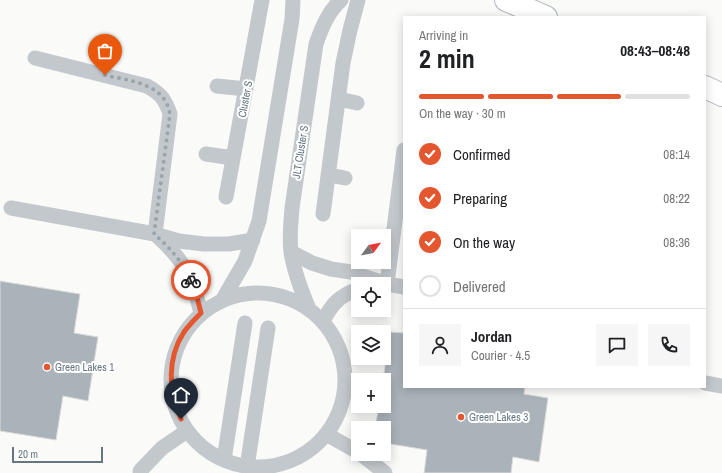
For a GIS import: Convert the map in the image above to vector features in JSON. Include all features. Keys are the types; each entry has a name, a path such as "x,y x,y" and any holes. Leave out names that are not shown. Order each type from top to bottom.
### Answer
{"main road":[{"path":"506,0 544,16"},
{"path":"706,88 722,95"}],"lane":[{"name":"Cluster S","path":"226,197 262,0"},
{"name":"JLT Cluster S","path":"223,299 245,261 259,221 292,19 293,0"},
{"name":"JLT Cluster S","path":"309,309 295,271 291,252 290,230 292,208 316,44 323,24 335,5 341,0"},
{"path":"323,214 344,63 350,30 358,0"},
{"path":"35,58 147,86 158,92 166,102 170,114 154,234"},
{"path":"217,86 246,89"},
{"path":"339,99 357,103"},
{"path":"206,154 233,158"},
{"path":"386,277 403,157"},
{"path":"329,175 345,178"},
{"path":"11,208 154,234 179,241 204,244 229,244 253,240"},
{"path":"154,234 172,250 186,268 195,289 201,313"},
{"path":"291,252 312,263 365,277"},
{"path":"391,285 403,287"},
{"name":"JLT Cluster S","path":"252,292 282,296 309,309 323,321 338,343 345,369 344,396 335,422 319,443 297,458 273,466 247,467 224,460 206,449 187,430 175,408 171,382 174,356 184,332 201,313 223,299 252,292"},
{"path":"323,321 332,305 351,292"},
{"path":"224,460 245,323"},
{"path":"247,467 268,328"},
{"path":"706,383 722,386"},
{"path":"140,471 162,448 187,430"},
{"path":"326,434 351,448"},
{"path":"370,461 385,473"}],"building":[{"name":"Green Lakes 1","path":"0,281 80,294 74,333 98,337 88,401 63,396 56,440 0,431"},
{"name":"Green Lakes 3","path":"391,332 403,333 403,388 525,388 524,394 548,398 539,462 513,457 511,473 424,473 427,450 391,444 391,421 376,421 378,413 391,413 391,373 384,373 385,365 391,365"}],"way so far":[{"path":"105,75 147,86 158,92 166,102 170,114 154,234 172,250 186,268 191,280"}],"place":[{"name":"Green Lakes 1","path":"47,367"},
{"name":"Green Lakes 3","path":"461,417"}],"route":[{"path":"181,419 175,408 171,382 174,356 184,332 201,313 195,289 191,280"}]}
